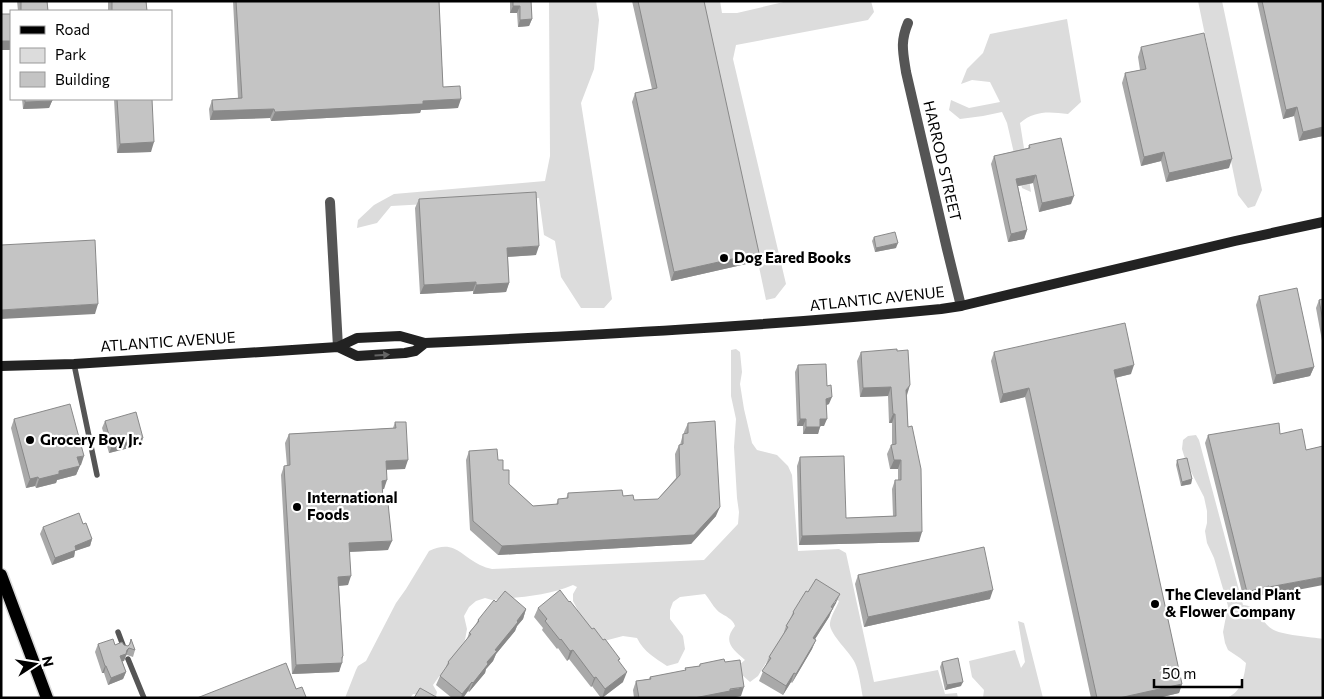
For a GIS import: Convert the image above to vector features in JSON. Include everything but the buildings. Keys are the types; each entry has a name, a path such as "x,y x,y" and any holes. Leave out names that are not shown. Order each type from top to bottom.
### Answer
{"main road":[{"name":"ATLANTIC AVENUE","path":"1,366 74,364 338,347 357,338 400,336 424,343 594,335 853,318 941,309 961,306 1323,222"},
{"name":"ATLANTIC AVENUE","path":"338,347 357,356 405,353 415,351 424,343"},
{"path":"1,576 47,698"}],"street":[{"name":"HARROD STREET","path":"908,23 902,39 902,52 961,306"},
{"path":"330,202 338,347"}],"lane":[{"path":"74,364 98,475"},
{"path":"118,632 124,648"},
{"path":"128,659 144,698"}],"green space":[{"path":"549,1 596,1 599,20 594,69 581,103 612,299 604,308 581,308 561,277 555,241 544,235 539,198 391,206 377,223 357,228 358,220 374,205 394,194 545,181 550,156"},
{"path":"703,1 720,1 722,13 737,13 788,1 871,1 874,12 868,20 736,45 733,59 786,284 775,298 766,300"},
{"path":"1198,1 1222,1 1262,190 1255,206 1248,208 1238,195"},
{"path":"1067,19 1081,102 1068,114 1037,114 1020,123 1031,192 1022,188 1007,123 1002,112 960,119 949,110 951,100 969,108 1000,102 990,82 972,80 961,84 967,69 983,53 990,34"},
{"path":"736,349 740,352 742,372 740,384 752,443 757,450 777,455 788,466 792,475 798,551 839,549 846,553 874,682 938,670 945,694 957,693 958,698 863,698 855,663 830,627 831,618 839,601 812,587 758,676 750,682 741,674 739,665 745,660 733,649 729,641 735,626 734,624 717,610 705,594 680,597 673,602 670,610 670,619 683,636 685,649 678,663 667,666 646,651 637,638 623,636 604,641 595,635 585,624 573,601 573,594 577,587 573,585 554,592 533,596 492,600 485,598 476,601 469,607 464,616 467,629 465,640 433,685 437,692 436,696 413,694 410,698 345,698 358,666 366,661 396,603 429,551 445,547 451,548 480,565 492,569 704,560 738,524 739,512 734,447 736,419 731,396 731,350"},
{"path":"1196,435 1199,440 1243,605 1253,608 1268,626 1276,631 1323,639 1323,698 1227,698 1239,688 1246,663 1228,650 1225,643 1223,632 1228,606 1214,558 1207,543 1205,531 1207,511 1204,497 1186,462 1182,449 1183,440 1188,436"},
{"path":"1018,621 1024,623 1043,698 983,698 984,690 972,677 969,661 1015,650 1021,668 1025,662"}],"place":[{"name":"Dog Eared Books","path":"724,258"},
{"name":"Grocery Boy Jr.","path":"30,440"},
{"name":"International Foods","path":"297,507"},
{"name":"The Cleveland Plant & Flower Company","path":"1155,604"}]}
